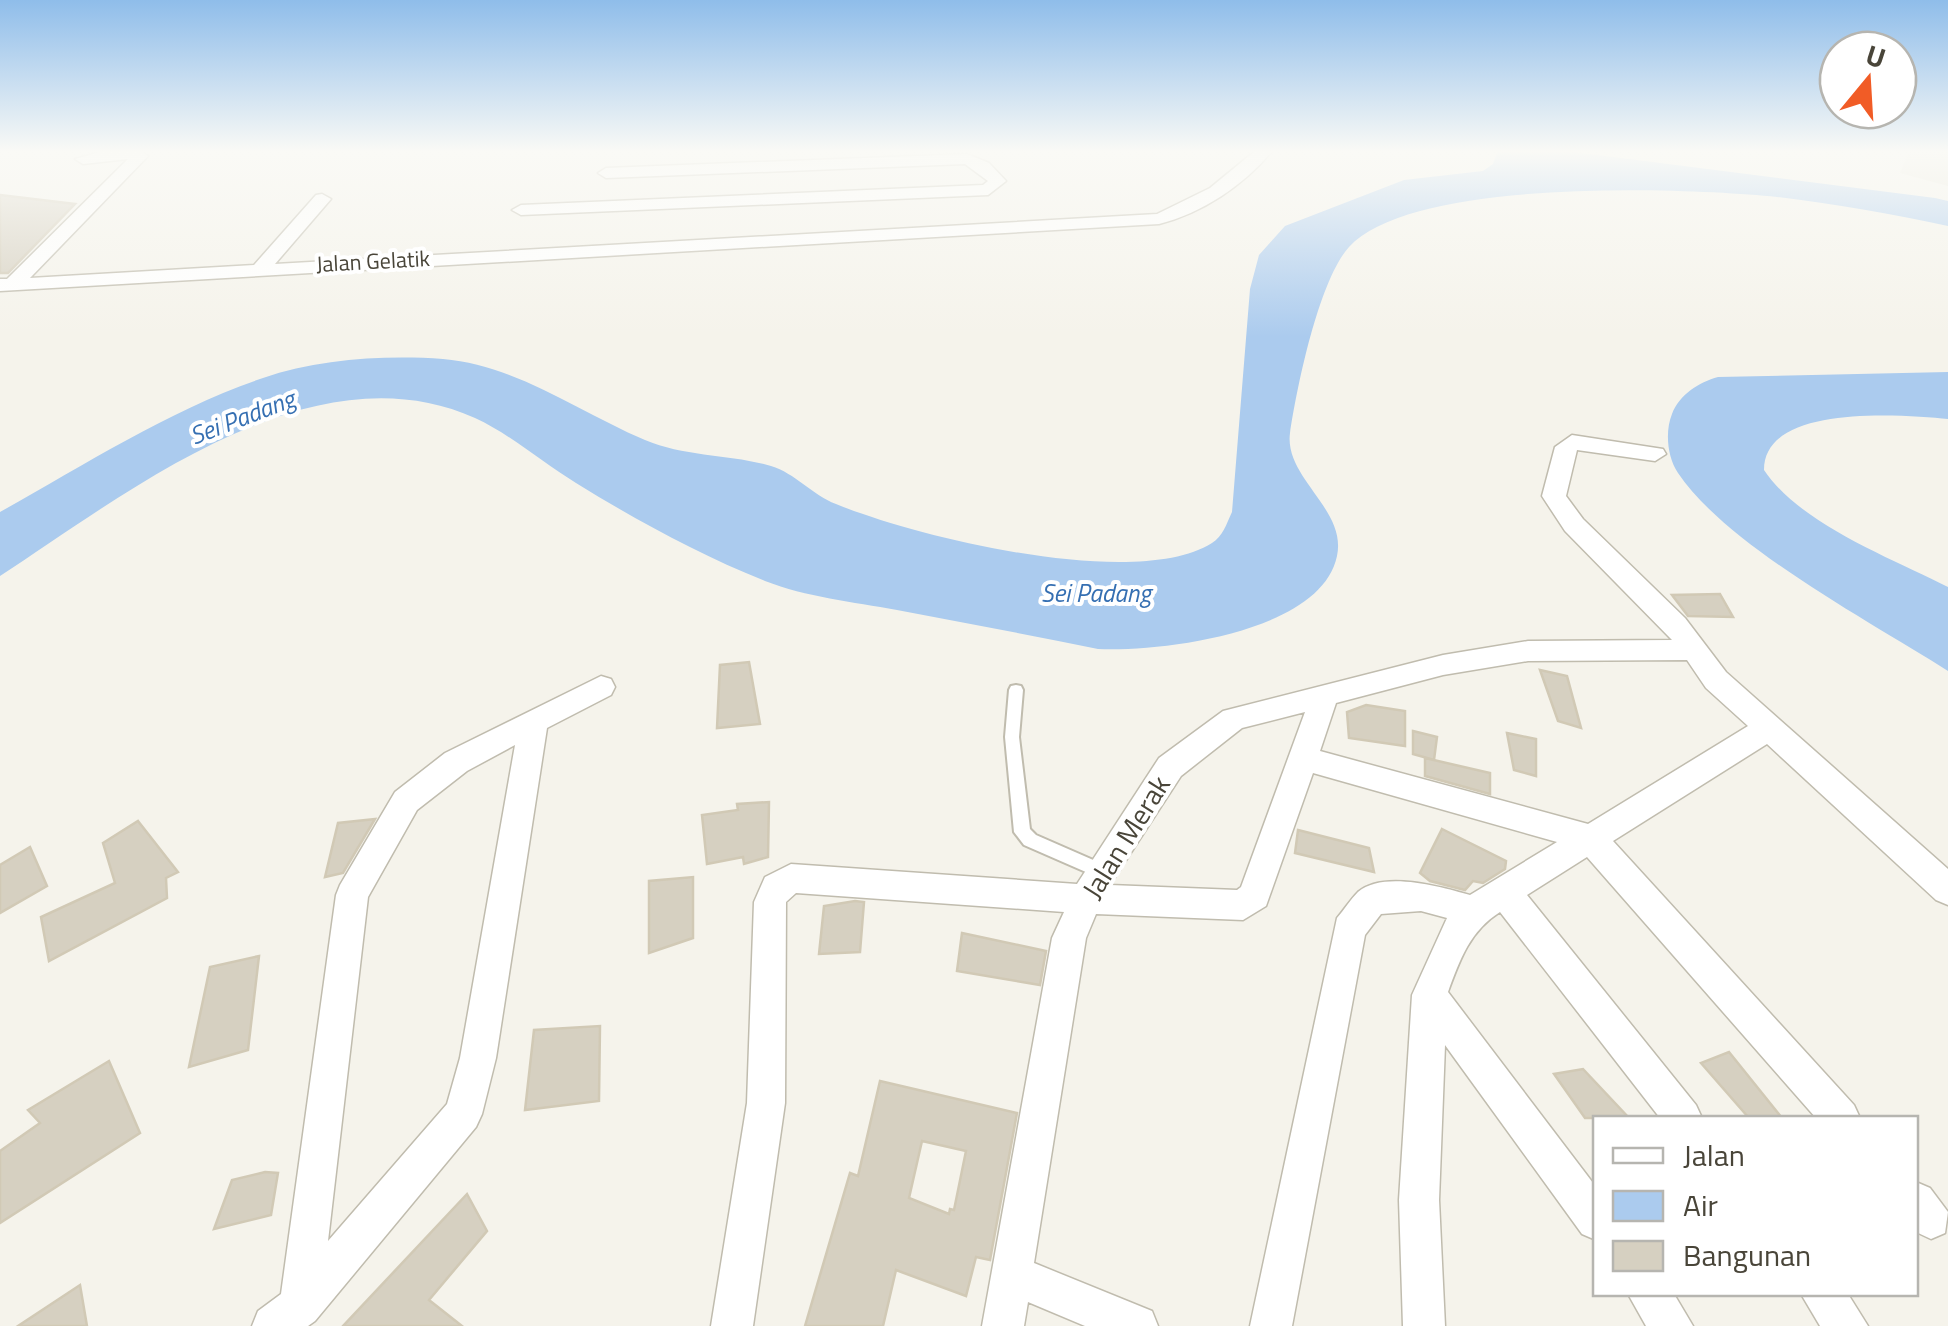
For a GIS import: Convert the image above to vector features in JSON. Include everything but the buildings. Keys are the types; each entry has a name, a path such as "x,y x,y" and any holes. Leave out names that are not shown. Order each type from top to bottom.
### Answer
{"street":[{"path":"7,284 81,213"},
{"path":"262,268 310,213"},
{"path":"585,213 744,220 802,213"},
{"path":"744,213 744,220"},
{"name":"Jalan Gelatik","path":"7,284 262,268 744,220 1160,219 1172,213"},
{"path":"1655,454 1572,442 1566,448 1554,496 1574,526 1650,595 1716,680 1948,890"},
{"name":"Jalan Merak","path":"1003,1326 1069,938 1094,885 1170,767 1233,719 1442,665 1528,650 1692,650"},
{"path":"286,1316 352,895 406,802 456,762 533,725 600,686"},
{"path":"732,1326 766,1103 768,940 770,902 776,887 791,878 1094,885 1236,905 1250,902 1326,695"},
{"path":"286,1316 463,1114 478,1058 533,725"},
{"path":"1424,1326 1419,1200 1430,995 1452,937 1488,901 1769,728"},
{"path":"1304,758 1590,838 1839,1116"},
{"path":"1271,1326 1349,929 1372,900 1421,896 1488,901 1682,1116"},
{"path":"1430,995 1593,1216"},
{"path":"1014,1276 1138,1326"},
{"path":"1650,1296 1672,1326"},
{"path":"1824,1296 1847,1326"}],"lane":[{"path":"1016,690 1012,737 1022,832 1094,885"}],"water":[{"name":"Sei Padang","path":"1319,213 1415,213 1382,224 1349,247 1328,283 1304,362 1290,433 1291,449 1296,465 1333,523 1338,539 1337,556 1325,582 1302,603 1271,620 1235,632 1159,647 1098,649 781,587 716,560 645,523 475,418 413,400 350,400 287,414 225,438 164,470 0,576 0,512 128,439 195,405 263,378 329,363 398,358 443,359 496,370 660,446 771,466 836,504 918,531 1026,554 1081,560 1132,562 1177,556 1216,540 1232,512 1250,289 1259,255 1285,226"},
{"path":"1877,213 1948,213 1948,226"},
{"path":"1948,372 1948,419 1870,416 1810,423 1786,433 1770,448 1764,470 1800,507 1823,523 1948,587 1948,671 1802,581 1730,528 1678,473 1669,452 1668,436 1679,401 1697,386 1718,377"}]}
